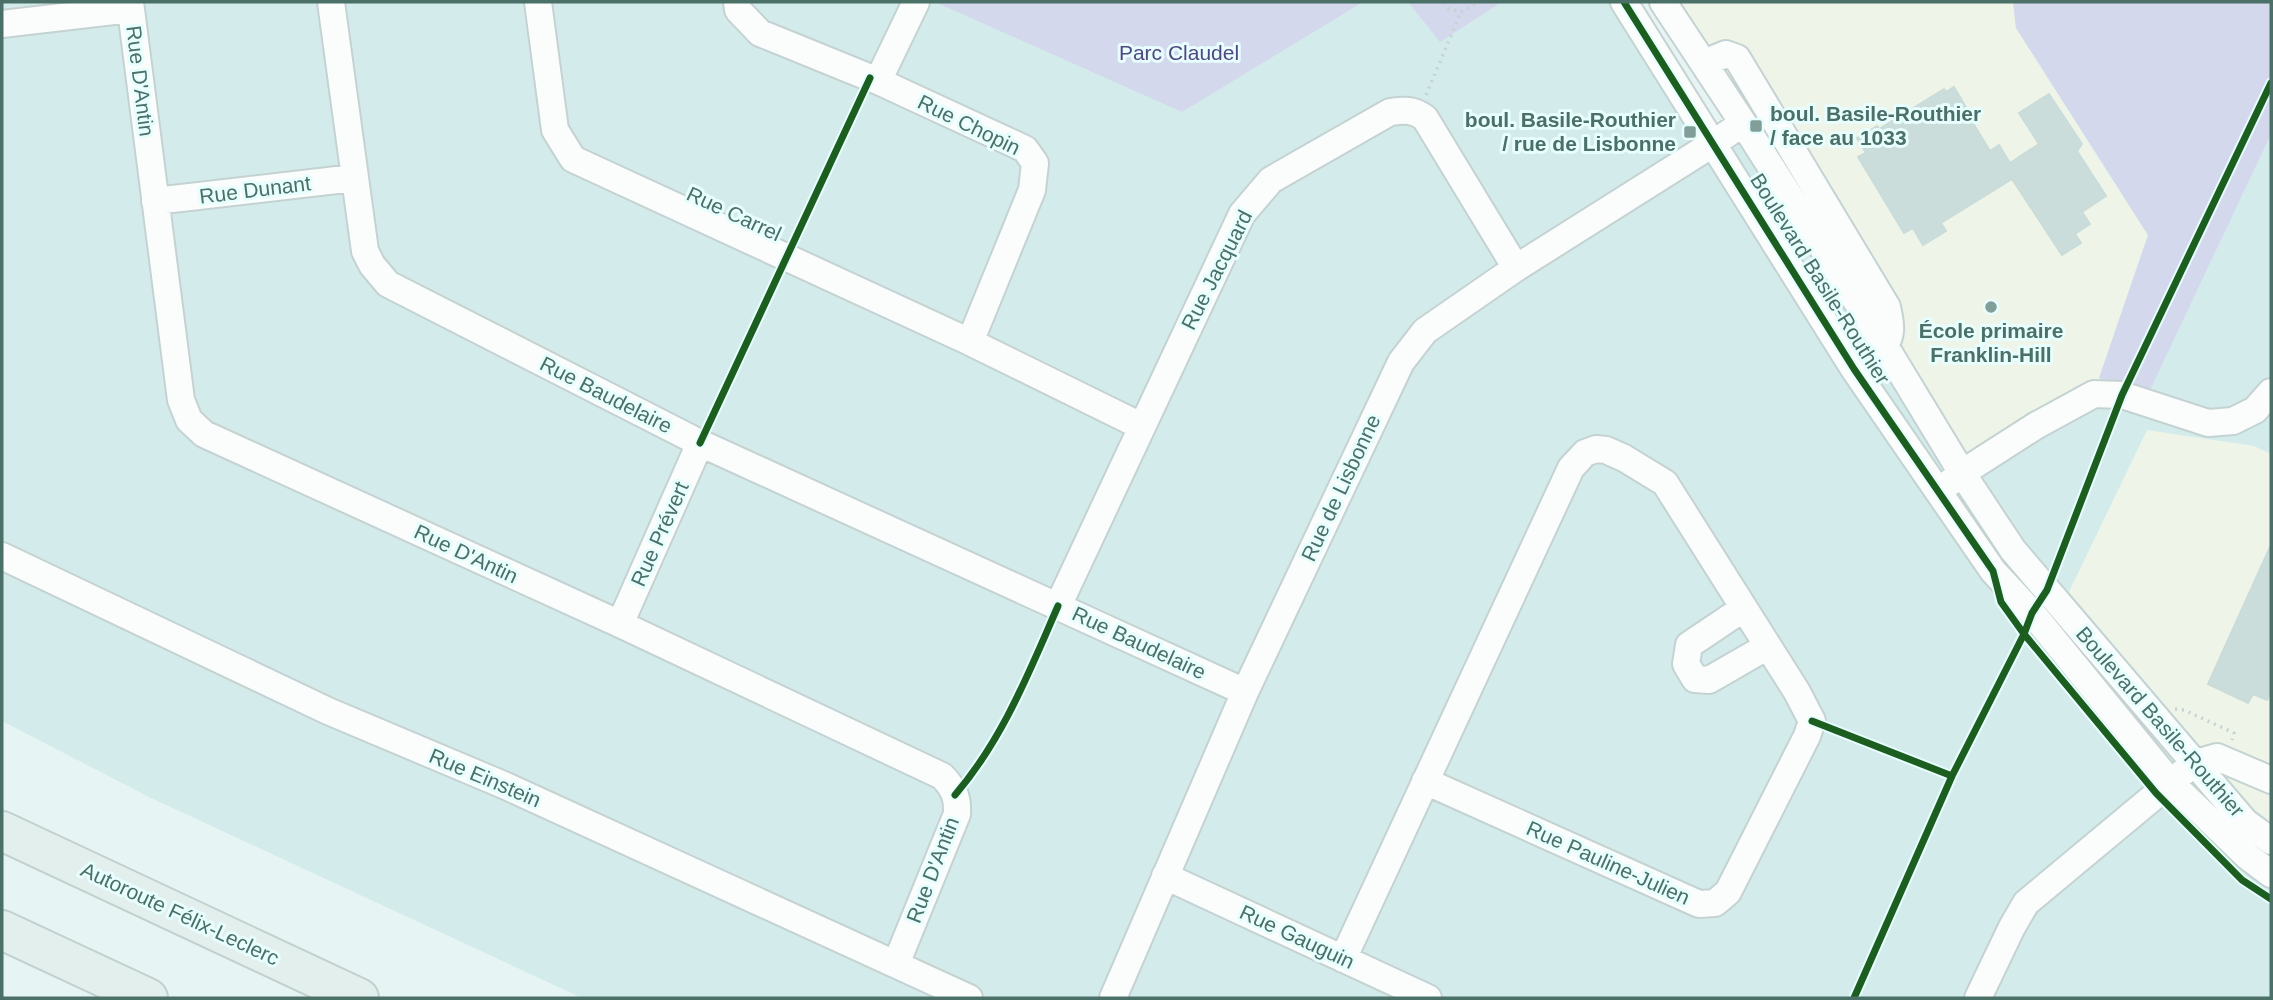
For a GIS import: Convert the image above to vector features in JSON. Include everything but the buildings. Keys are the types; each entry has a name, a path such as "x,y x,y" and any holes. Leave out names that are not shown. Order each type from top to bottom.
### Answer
{"highway":[{"name":"Autoroute Félix-Leclerc","path":"2,831 359,998"},
{"path":"2,930 148,998"}],"street":[{"name":"Rue Baudelaire","path":"331,2 365,251 372,265 388,284 700,443 1245,692"},
{"name":"Rue Carrel","path":"538,2 555,130 573,159 970,342 1141,426"},
{"name":"Rue Chopin","path":"737,2 738,10 760,33 878,81 1025,149 1035,163 1032,190 970,342"},
{"path":"878,81 916,2"},
{"name":"Boulevard Basile-Routhier","path":"1623,2 1854,369 1993,571 2032,613 2170,782 2247,856 2271,874"},
{"name":"Boulevard Basile-Routhier","path":"1663,2 1743,122 2013,550 2193,764 2245,822 2271,841"},
{"path":"2,24 131,5"},
{"name":"Rue D'Antin","path":"131,5 181,400 189,420 204,434 620,624 942,776 953,786 957,814 896,964"},
{"path":"1704,63 1726,54 1737,58 1887,307 1892,325 1885,346 1854,369"},
{"name":"Rue Jacquard","path":"1058,606 1242,214 1271,180 1390,112 1405,110 1418,113"},
{"path":"1418,113 1425,118 1516,268"},
{"name":"Rue de Lisbonne","path":"1113,998 1245,692 1401,362 1425,331 1516,268 1743,122"},
{"name":"Rue Dunant","path":"155,201 354,178"},
{"path":"1939,492 1962,473 2037,425 2094,394 2122,395 2208,423 2233,421 2255,410 2271,392"},
{"name":"Rue Prévert","path":"620,624 700,443"},
{"name":"Rue Pauline-Julien","path":"1343,959 1571,468 1585,453 1596,449 1605,450 1665,483 1797,692 1812,721 1807,736 1728,892 1715,903 1699,904 1426,781"},
{"name":"Rue Einstein","path":"2,556 328,711 506,786 968,998"},
{"path":"1744,608 1689,645 1685,664 1695,680 1709,680 1768,646"},
{"path":"1978,998 2026,903 2193,764 2217,757 2271,780"},
{"name":"Rue Gauguin","path":"1166,876 1428,998"}],"path":[{"path":"1444,2 1449,9 1461,12"},
{"path":"1418,113 1461,12 1479,2"},
{"path":"2158,721 2178,708 2184,710 2235,733 2229,745"}],"shaded area":[{"path":"2,2 1624,2 1714,143 1743,123 1663,2 2271,2 2271,998 582,998 149,797 2,721"},
{"name":"École primaire Franklin-Hill","path":"1667,2 2013,2 2016,28 2148,235 2094,394 1962,473"},
{"path":"2147,430 2254,446 2271,454 2271,823 2252,807 2069,592"}],"green space":[{"name":"Parc Claudel","path":"935,2 1363,2 1182,112"},
{"path":"1408,2 1502,2 1440,42"},
{"path":"2013,2 2271,2 2271,134 2150,390 2099,378 2148,235 2016,28"}],"cycle path":[{"path":"1624,2 1854,369 1993,571 2001,602 2024,634 2156,793 2242,880 2271,899"},
{"path":"700,443 870,78"},
{"path":"1854,998 1952,776 2032,613 2047,590 2122,395 2271,83"},
{"path":"955,795 972,774 1001,728 1058,606"},
{"path":"1812,721 1952,776"}],"place":[{"name":"boul. Basile-Routhier / face au 1033","path":"1756,126"},
{"name":"boul. Basile-Routhier / rue de Lisbonne","path":"1690,132"},
{"name":"École primaire Franklin-Hill","path":"1991,307"}]}
